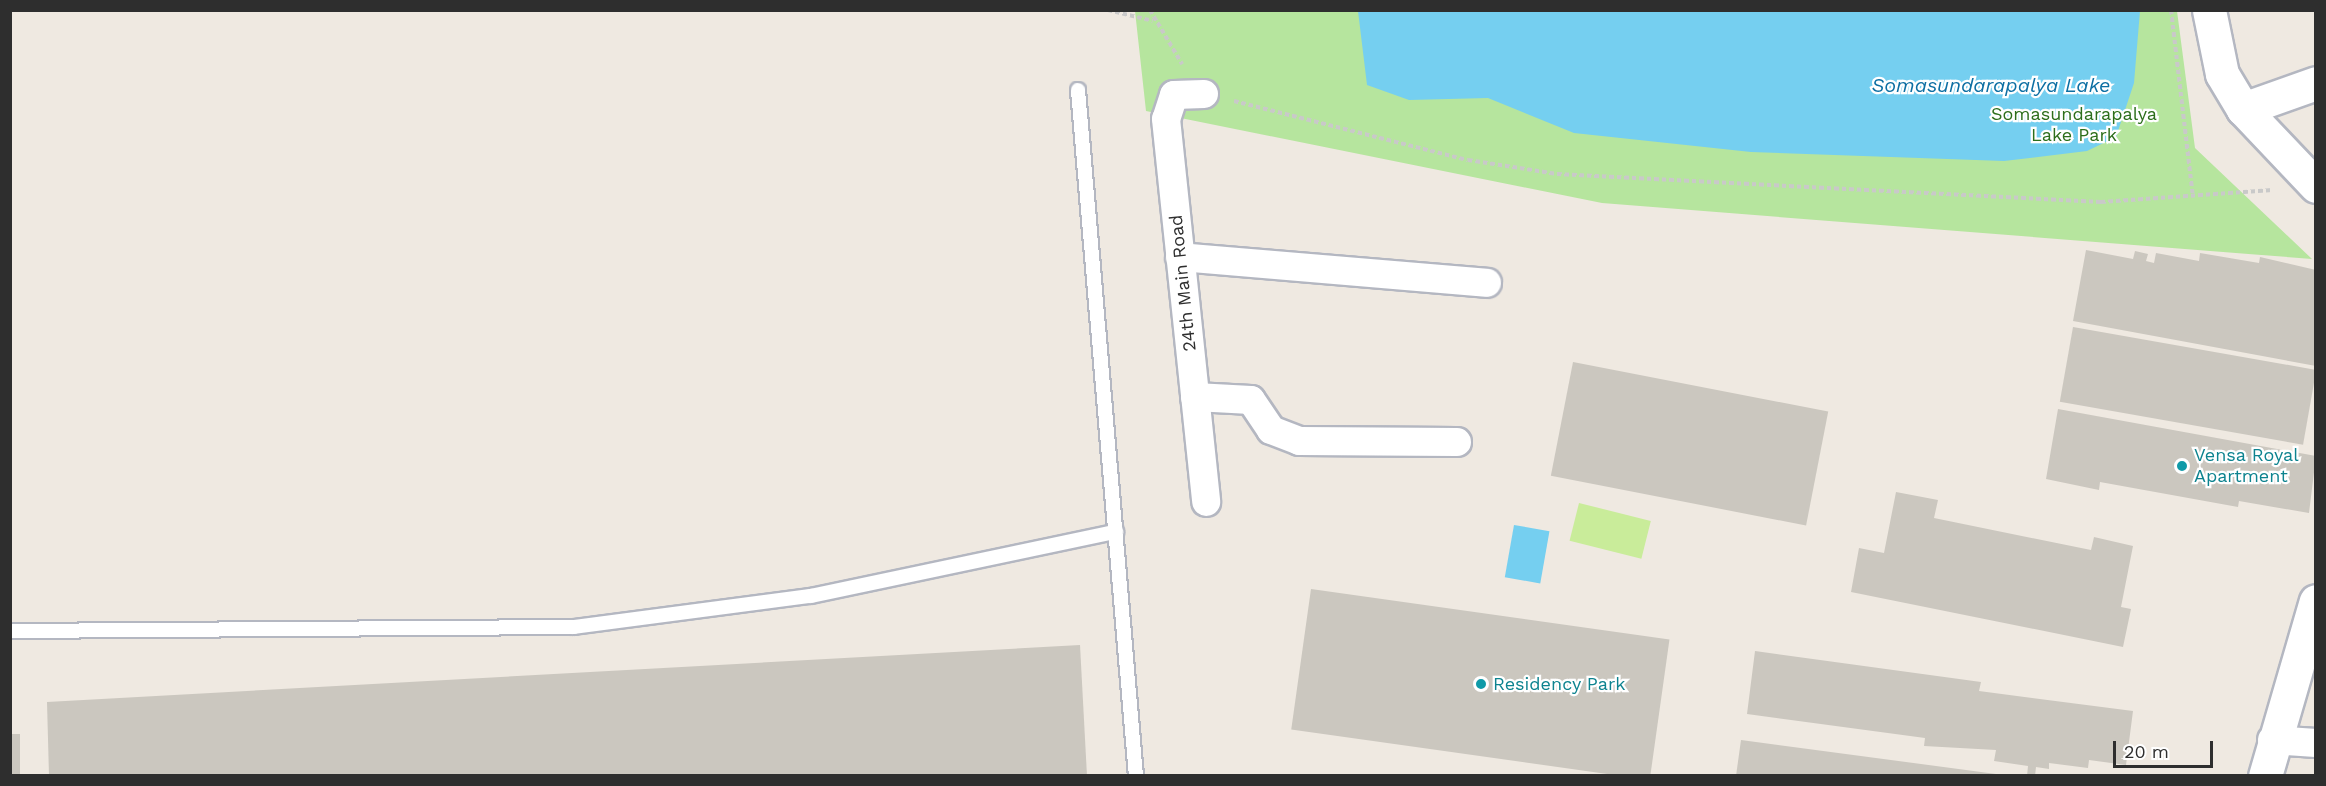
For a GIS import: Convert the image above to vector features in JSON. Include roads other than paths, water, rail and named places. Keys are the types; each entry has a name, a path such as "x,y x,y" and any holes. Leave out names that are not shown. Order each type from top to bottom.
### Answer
{"street":[{"path":"2209,10 2222,74 2243,109 2316,186"},
{"path":"2243,109 2316,83"},
{"name":"24th Main Road","path":"1204,94 1174,95 1166,119 1206,502"},
{"path":"1180,257 1486,283"},
{"path":"1195,397 1251,400 1271,430 1299,441 1457,442"},
{"path":"2265,776 2271,740 2314,615"},
{"path":"2271,740 2316,743"}],"lane":[{"path":"1078,90 1136,776"},
{"path":"10,631 574,627 810,596 1116,532"}],"water":[{"name":"Somasundarapalya Lake","path":"1358,10 2140,11 2134,83 2116,137 2087,151 2004,161 1751,152 1574,133 1488,98 1409,100 1367,85"},
{"path":"1514,525 1549,531 1540,583 1505,577"}],"place":[{"name":"Vensa Royal Apartment","path":"2182,466"},
{"name":"Residency Park","path":"1481,684"}],"park label":[{"name":"Somasundarapalya Lake Park","path":"2074,125"}]}
